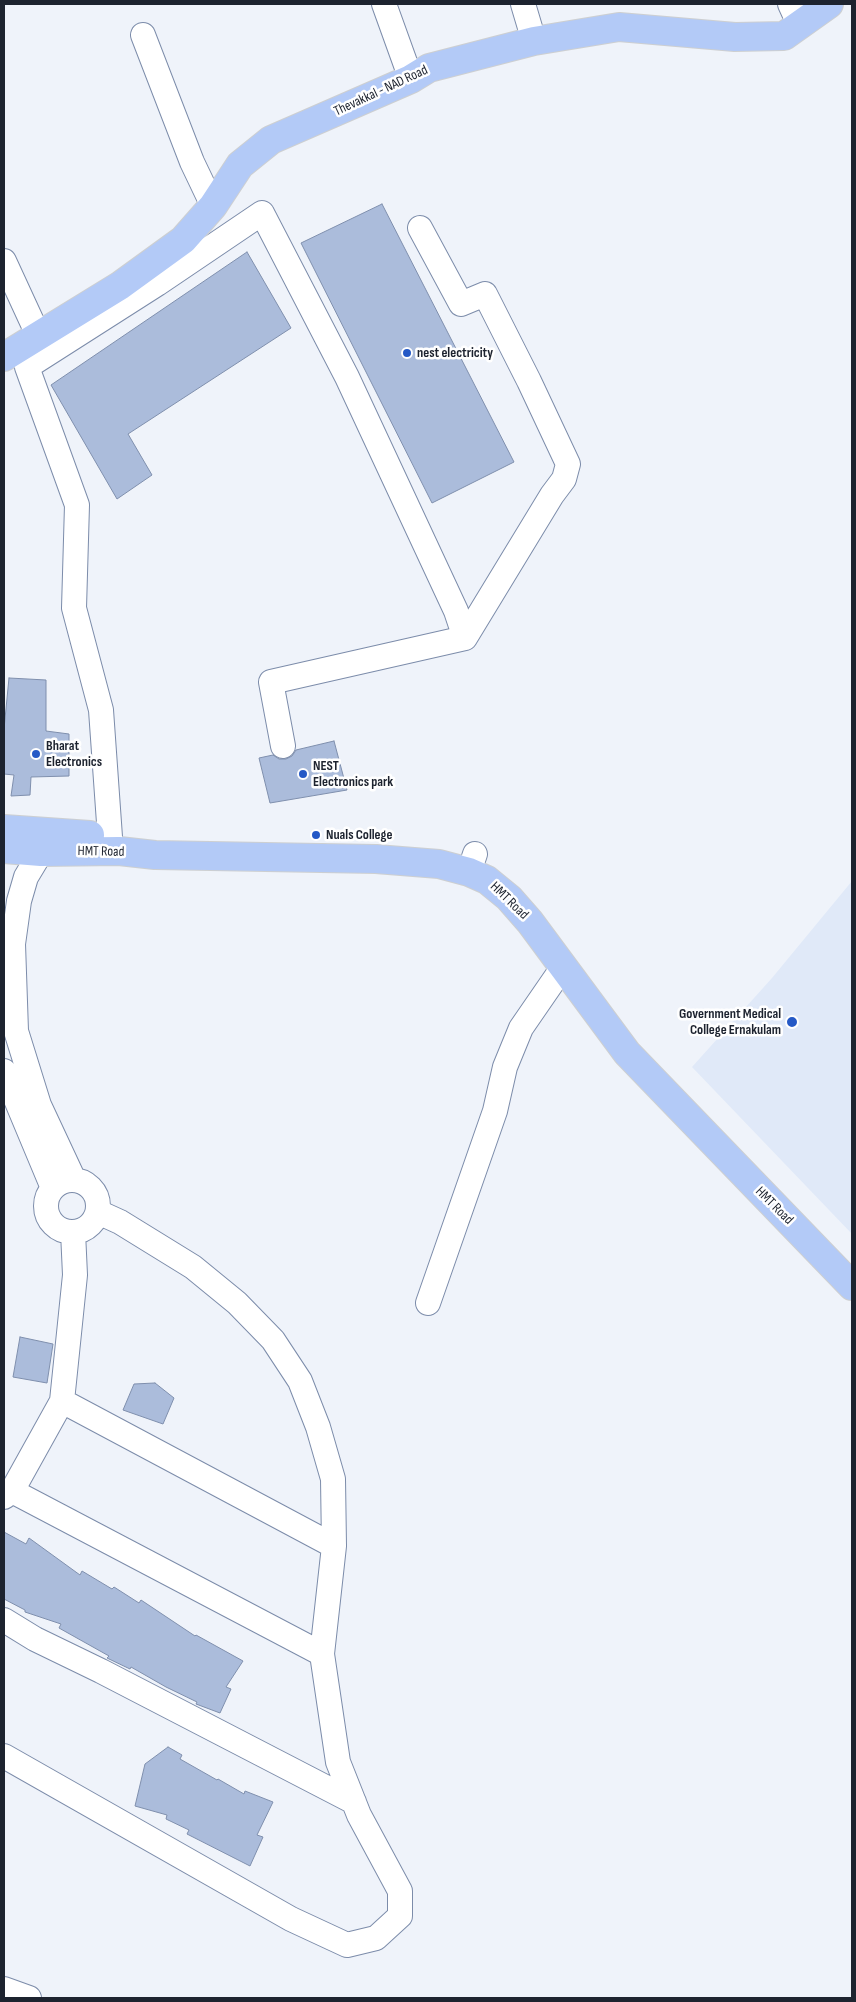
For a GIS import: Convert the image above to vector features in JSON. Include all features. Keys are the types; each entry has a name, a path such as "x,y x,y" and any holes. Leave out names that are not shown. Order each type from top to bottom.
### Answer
{"main road":[{"name":"Thevakkal - NAD Road","path":"4,357 39,337 121,284 183,240 213,206 240,165 271,140 410,79 429,68 534,41 619,27 735,36 784,36 795,15 829,4"},
{"name":"HMT Road","path":"4,829 192,843 412,846 462,851 487,880 508,898 530,922 627,1053 852,1286"},
{"name":"HMT Road","path":"4,849 41,852 119,852 155,855 376,859 439,864 472,863 501,868 526,890 640,1040 699,1104 812,1216 852,1260"}],"street":[{"path":"384,4 410,79"},
{"path":"523,4 534,41"},
{"path":"142,35 192,162 213,206"},
{"path":"110,837 100,710 74,608 78,505 27,367 157,284 262,213 347,377 456,611 465,638"},
{"path":"283,746 271,682 465,638 552,494 564,479 568,464 485,294 461,304 420,228"},
{"path":"4,261 39,337"},
{"path":"41,852 26,877 13,944 16,1031 63,1184"},
{"path":"428,1303 495,1111 505,1067 521,1028 563,967"},
{"path":"4,1071 63,1184"},
{"path":"84,1183 91,1188 98,1204 95,1220 89,1227 81,1231 73,1232 56,1227 50,1221 46,1204 48,1196 63,1184 84,1183"},
{"path":"4,1756 291,1919 347,1945 376,1938 400,1916 400,1891 354,1802 338,1762 322,1654 334,1546 333,1479 318,1427 300,1381 273,1340 238,1303 193,1267 120,1222 98,1212"},
{"path":"73,1232 75,1275 62,1401 8,1494 322,1654"},
{"path":"62,1401 334,1546"},
{"path":"4,1620 35,1639 354,1802"},
{"path":"4,1989 29,1998"}],"shaded area":[{"name":"Government Medical College Ernakulam","path":"852,881 852,1234 692,1067 772,978"}],"building":[{"name":"nest electricity","path":"382,204 514,462 432,503 301,243"},
{"path":"247,252 291,328 128,434 152,475 117,499 51,385"},
{"name":"Bharat Electronics","path":"9,678 46,680 46,731 69,734 69,776 31,777 30,795 11,796 14,775 4,774 4,729"},
{"name":"NEST Electronics park","path":"334,741 347,790 270,803 259,758 273,755 279,759 286,759 292,756 296,750"},
{"path":"20,1337 53,1344 47,1383 13,1377"},
{"path":"155,1383 174,1398 163,1424 123,1410 134,1384"},
{"path":"4,1532 26,1544 29,1538 80,1575 82,1571 112,1589 114,1587 139,1603 141,1600 195,1636 243,1661 226,1687 231,1689 220,1713 196,1704 197,1702 131,1667 130,1669 107,1658 109,1656 59,1628 61,1624 25,1612 25,1610 4,1599"},
{"path":"168,1747 182,1755 180,1759 217,1780 244,1794 245,1791 273,1802 257,1835 263,1837 250,1866 187,1834 189,1830 166,1819 167,1815 135,1806 145,1764"}],"place":[{"name":"nest electricity","path":"407,353"},
{"name":"Bharat Electronics","path":"36,754"},
{"name":"NEST Electronics park","path":"303,774"},
{"name":"Nuals College","path":"316,835"},
{"name":"Government Medical College Ernakulam","path":"792,1022"}]}
